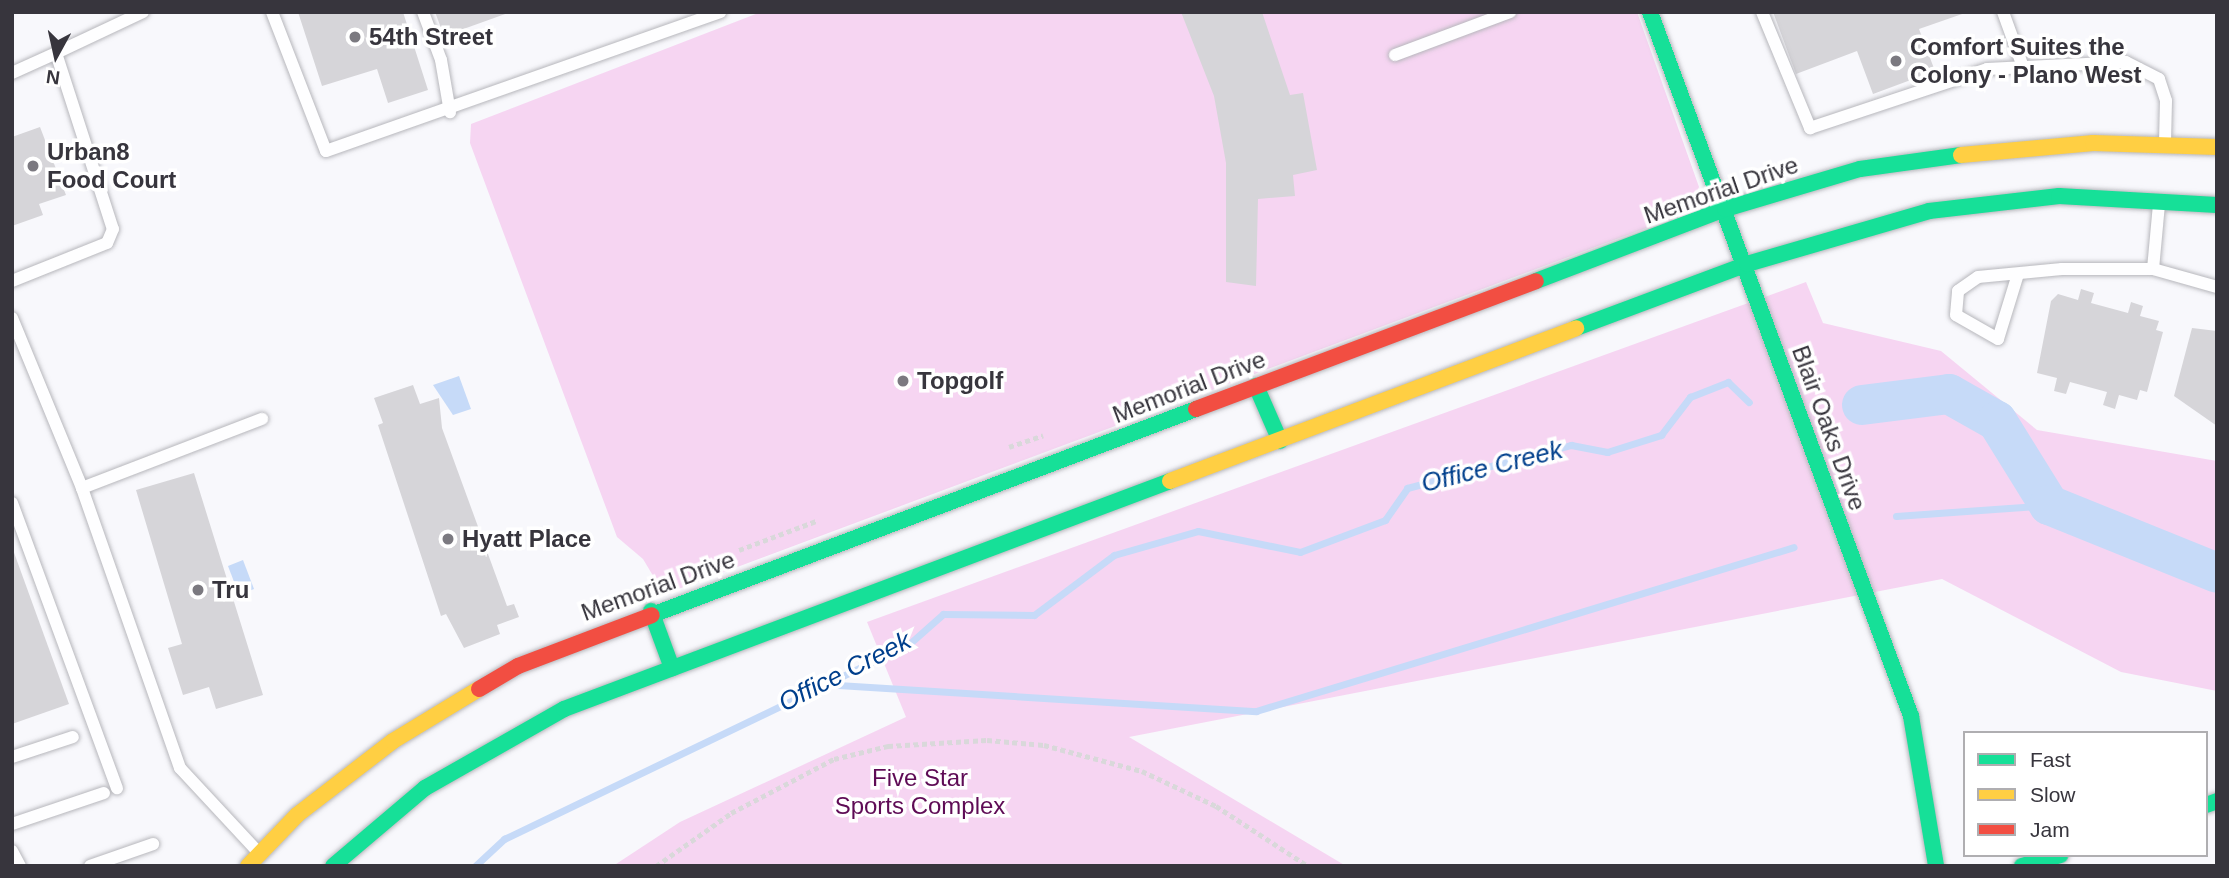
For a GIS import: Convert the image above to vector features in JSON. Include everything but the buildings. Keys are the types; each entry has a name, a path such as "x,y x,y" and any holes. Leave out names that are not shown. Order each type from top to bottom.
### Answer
{"street":[{"name":"Blair Oaks Drive","path":"1650,12 1747,264 1910,716 1923,759 1936,866"},
{"name":"Memorial Drive","path":"248,866 344,777 453,701 518,666 651,611 1725,209 1860,169 2050,145 2165,143 2217,147"},
{"path":"2160,201 2165,143"},
{"path":"334,866 425,788 564,709 1747,264 1929,211 2059,196 2217,205"},
{"path":"1256,386 1280,441"},
{"path":"651,611 671,668"},
{"path":"2022,866 2053,857"}],"lane":[{"path":"12,73 143,12"},
{"path":"272,12 326,151 450,112 720,12"},
{"path":"423,12 441,60 450,112"},
{"path":"1395,55 1510,12"},
{"path":"1762,12 1810,128 1987,69 2126,62 2144,68 2159,79 2166,101 2165,143"},
{"path":"2003,12 2023,67"},
{"path":"12,281 107,243 113,229 56,53"},
{"path":"2153,269 2160,201"},
{"path":"2018,274 1998,339 1956,315 1965,282 2018,274 2153,269 2217,287"},
{"path":"12,318 82,488 180,768 260,853"},
{"path":"82,488 262,419"},
{"path":"12,503 117,788"},
{"path":"12,757 73,737"},
{"path":"12,824 104,793"},
{"path":"90,866 153,844"},
{"path":"12,851 20,866"}],"path":[{"path":"656,866 731,813 834,759 888,746 987,740 1044,745 1142,771 1216,806 1308,866"}],"green space":[{"name":"Topgolf","path":"761,12 1637,12 1699,187 1689,212 673,591 661,589 643,559 617,537 470,143 471,124"},
{"name":"Five Star Sports Complex","path":"1806,282 1823,323 1941,351 2037,430 2217,461 2217,691 2121,672 1942,579 1129,737 1346,866 613,866 680,822 906,717 867,622"}],"water":[{"path":"459,376 471,409 453,415 433,385"},
{"path":"243,560 254,589 239,595 228,566"}],"waterway":[{"name":"Office Creek","path":"475,866 504,839 908,645 943,614 1034,615 1114,555 1198,531 1300,552 1385,520 1407,488 1571,445 1607,452 1661,435 1690,397 1728,382 1749,402"},
{"name":"Office Creek","path":"1862,405 1949,394 1997,421 2049,505 2217,573"},
{"path":"1896,516 2049,505"},
{"path":"822,684 1256,711 1794,547"}],"traffic: fast":[{"path":"1650,12 1911,716 1936,866"},
{"path":"1536,281 1725,209 1860,169 1961,155"},
{"path":"1576,328 1747,264 1929,211 2059,196 2217,205"},
{"path":"1256,386 1280,441"},
{"path":"652,615 1196,409"},
{"path":"333,866 425,788 564,709 1170,481"},
{"path":"651,611 672,668"},
{"path":"2208,804 2217,801"},
{"path":"2022,866 2053,857"}],"traffic: slow":[{"path":"1961,155 2093,143 2217,147"},
{"path":"1170,481 1576,328"},
{"path":"248,866 297,815 393,741 479,689"}],"traffic: jam":[{"path":"1196,409 1536,281"},
{"path":"479,689 518,666 652,615"}],"place":[{"name":"54th Street","path":"355,37"},
{"name":"Comfort Suites the Colony - Plano West","path":"1896,61"},
{"name":"Urban8 Food Court","path":"33,166"},
{"name":"Topgolf","path":"903,381"},
{"name":"Hyatt Place","path":"448,539"},
{"name":"Tru","path":"198,590"}]}
